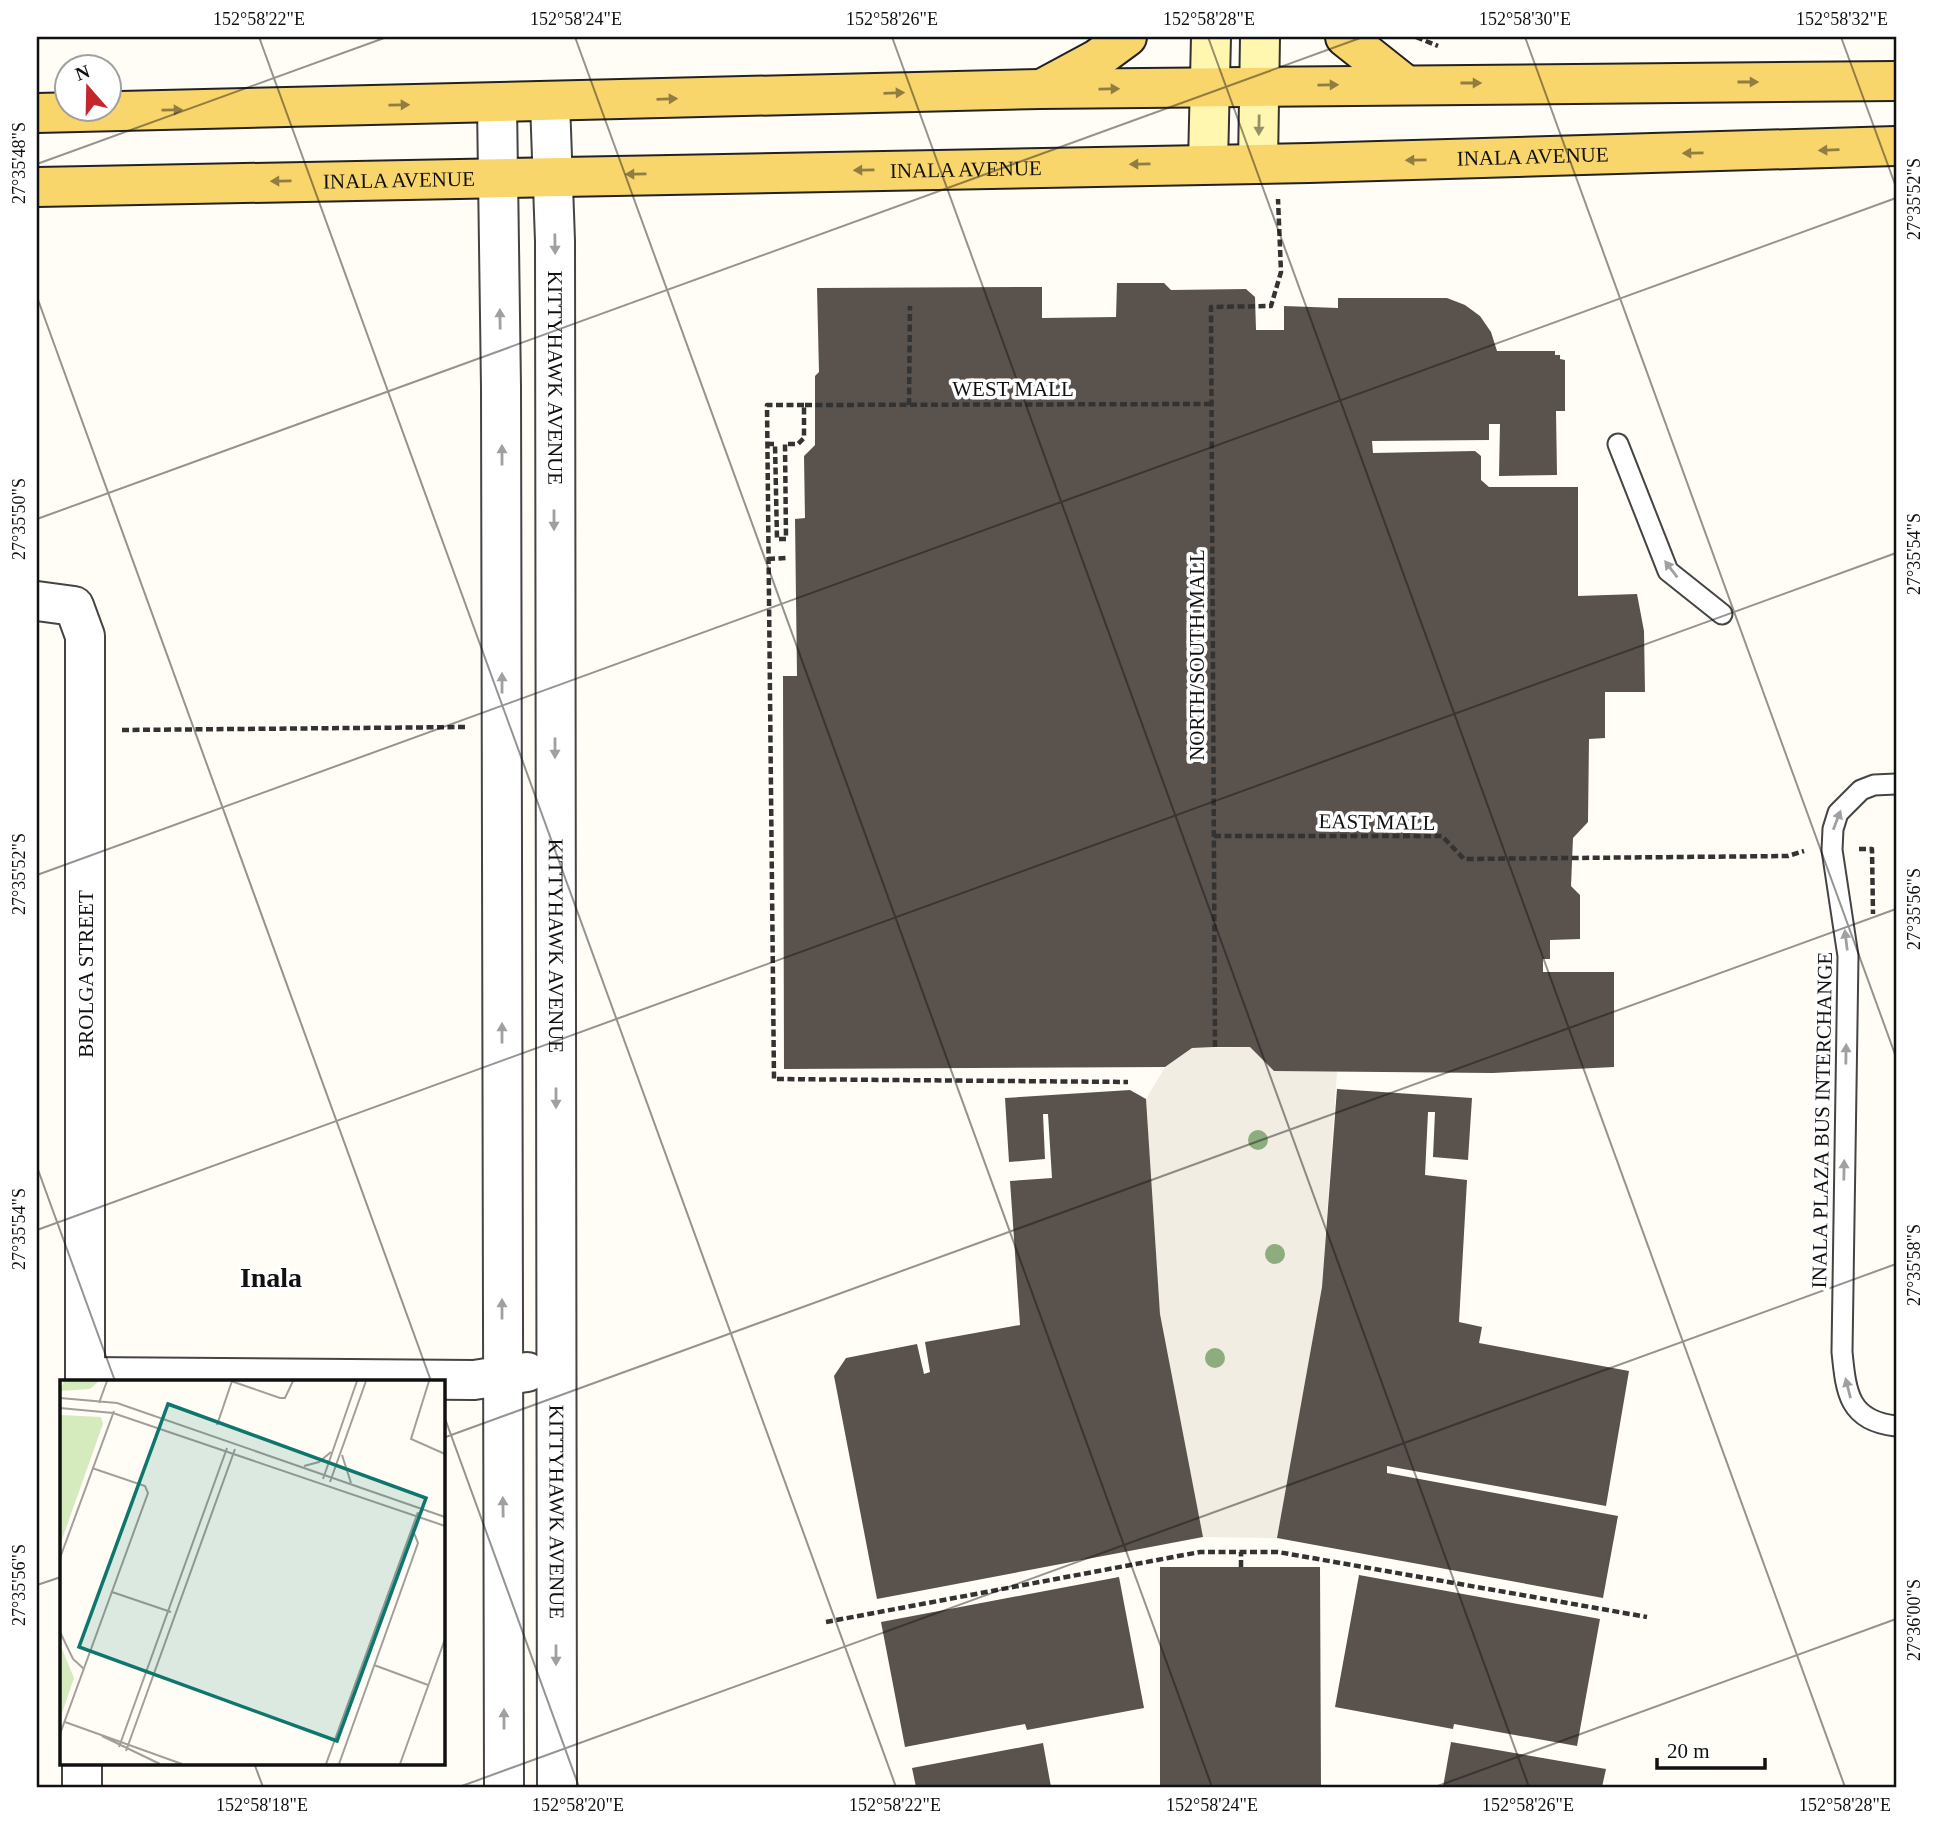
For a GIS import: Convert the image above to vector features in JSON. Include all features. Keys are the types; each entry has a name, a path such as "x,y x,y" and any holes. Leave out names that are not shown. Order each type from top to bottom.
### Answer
{"main road":[{"path":"1040,89 1097,59 1127,37"},
{"path":"1208,163 1212,87 1210,37"},
{"path":"1258,163 1261,37"},
{"path":"1345,37 1403,83"},
{"path":"37,113 1040,89 1403,83 1896,81"},
{"name":"INALA AVENUE","path":"37,187 1258,163 1896,146"}],"street":[{"name":"KITTYHAWK AVENUE","path":"550,102 553,175 557,1787"},
{"path":"497,104 501,387 504,1787"},
{"name":"BROLGA STREET","path":"37,601 74,606 85,636 85,1379"},
{"path":"85,1379 474,1380 555,1367"},
{"path":"82,1764 82,1787"}],"lane":[{"path":"1619,444 1668,571 1722,614"},
{"name":"INALA PLAZA BUS INTERCHANGE","path":"1896,784 1874,785 1849,799 1838,813 1833,830 1832,850 1848,956 1842,1352 1845,1380 1851,1400 1860,1414 1873,1422 1896,1426"}],"path":[{"name":"NORTH/SOUTH MALL","path":"1215,1047 1211,307 1271,306 1281,272 1278,198 1291,198"},
{"path":"909,405 910,306"},
{"name":"WEST MALL","path":"767,444 766,405 1211,404"},
{"path":"804,405 804,438 798,444 785,444 786,539 776,539 775,444 767,444 774,1079 1128,1082"},
{"path":"768,559 786,558"},
{"path":"87,730 502,724"},
{"name":"EAST MALL","path":"1214,836 1443,836 1464,859 1788,856 1802,851 1872,849 1873,928"},
{"path":"826,1622 1200,1552 1278,1552 1647,1616"},
{"path":"1241,1552 1241,1567"}],"shaded area":[{"path":"1250,1047 1337,1071 1322,1287 1277,1538 1203,1537 1160,1314 1146,1099 1165,1067 1192,1048"}],"building":[{"path":"1117,283 1164,283 1171,290 1246,289 1255,297 1256,330 1284,330 1284,306 1338,308 1338,298 1447,298 1465,305 1480,316 1491,332 1497,351 1555,351 1555,355 1560,355 1560,359 1565,360 1565,411 1556,411 1557,475 1499,476 1500,424 1489,424 1489,440 1372,441 1373,453 1475,451 1481,456 1481,480 1489,487 1578,487 1578,596 1637,594 1644,631 1645,692 1605,692 1605,738 1589,739 1588,822 1573,838 1571,886 1580,895 1580,939 1550,940 1550,959 1543,959 1543,972 1614,972 1614,1067 1493,1073 1274,1071 1250,1047 1215,1047 1192,1048 1165,1067 784,1069 783,676 797,676 795,519 805,518 804,456 815,445 815,376 819,372 817,288 1042,287 1042,318 1116,317"},
{"path":"1337,1089 1472,1098 1468,1160 1433,1157 1435,1112 1428,1112 1425,1175 1467,1180 1459,1322 1482,1327 1479,1343 1629,1371 1606,1506 1387,1466 1387,1473 1618,1516 1603,1598 1277,1538 1322,1287"},
{"path":"1130,1090 1146,1099 1160,1314 1203,1537 877,1599 834,1376 846,1358 917,1344 924,1374 930,1372 925,1342 1020,1325 1010,1181 1052,1178 1048,1114 1043,1114 1045,1159 1009,1162 1005,1098"},
{"path":"1160,1567 1320,1567 1321,1787 1160,1787"},
{"path":"1359,1575 1600,1619 1577,1746 1454,1724 1453,1729 1335,1707"},
{"path":"1119,1577 1144,1708 1027,1730 1025,1724 905,1747 881,1622"},
{"path":"1451,1742 1606,1769 1602,1787 1443,1787"},
{"path":"1043,1743 1051,1787 916,1787 912,1768"}],"district":[{"name":"Inala","path":"271,1277"}]}
